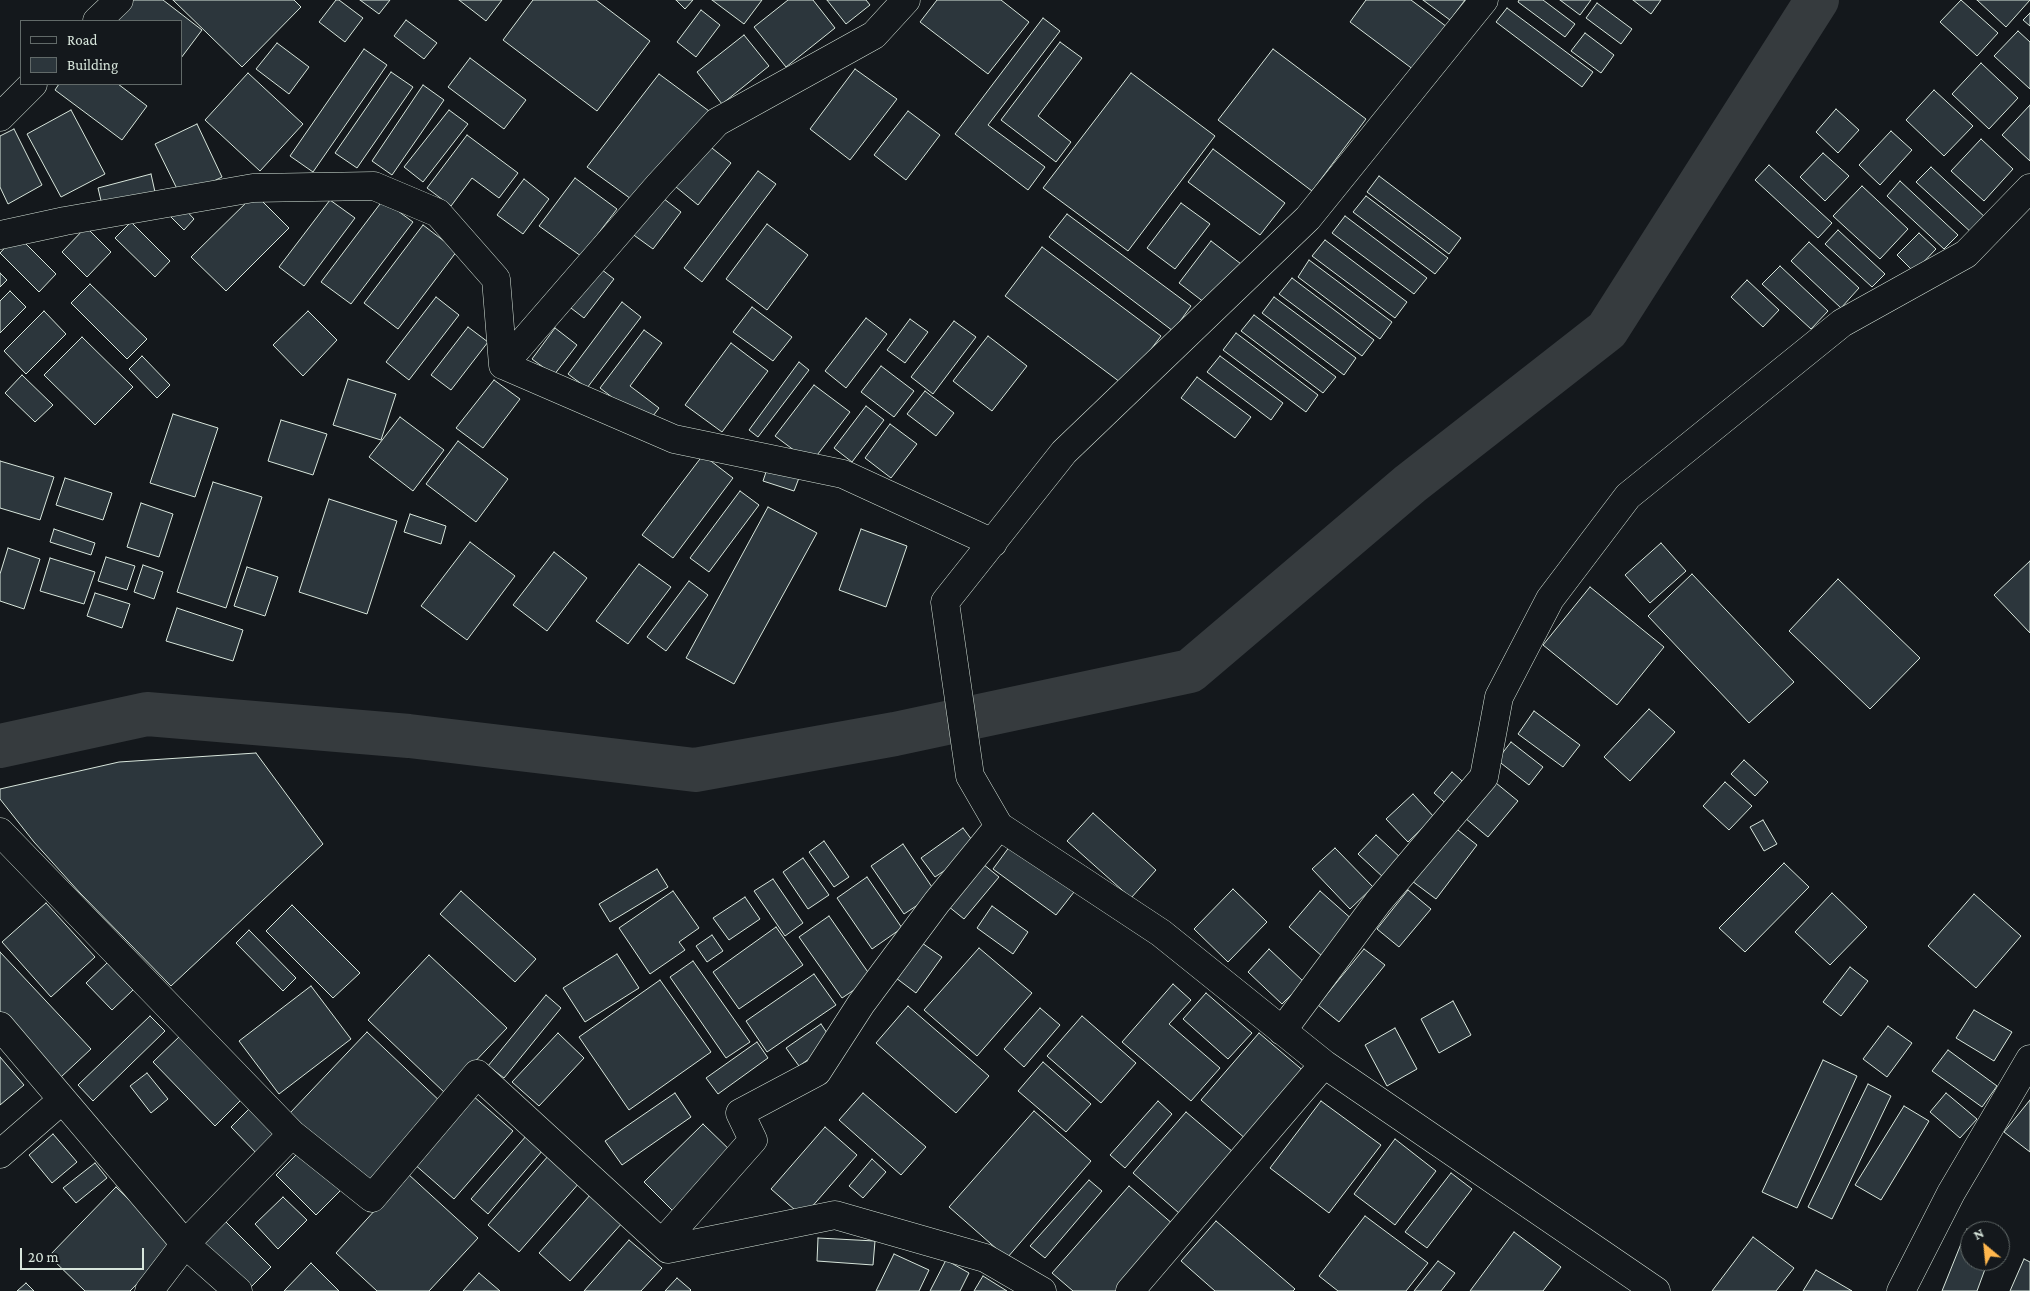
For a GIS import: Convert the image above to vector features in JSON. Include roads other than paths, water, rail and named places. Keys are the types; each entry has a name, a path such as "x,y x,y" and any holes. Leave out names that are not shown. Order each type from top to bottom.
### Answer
{"street":[{"path":"98,20 119,0"},
{"path":"503,365 659,185 717,122 874,35 906,0"},
{"path":"1484,0 1308,218 1064,452 946,602 950,635 970,776 999,826 1161,933 1324,1064 1656,1291"},
{"path":"0,116 33,85"},
{"path":"0,235 65,221 253,188 374,186 438,213 496,279 503,365"},
{"path":"1282,1031 1378,902 1484,777 1499,697 1550,599 1628,496 1842,323 1966,254 2030,188"},
{"path":"503,365 674,439 843,474 993,543"},
{"path":"662,1243 753,1140 740,1113 817,1072 861,1004 937,902 999,826"},
{"path":"0,832 292,1134 372,1198 477,1074 668,1249 835,1215 985,1258 1042,1291"},
{"path":"0,1026 185,1244 238,1291"},
{"path":"1902,1291 1951,1193 2030,1059"},
{"path":"1130,1291 1324,1064"},
{"path":"0,1154 62,1100"},
{"path":"149,1291 185,1244 292,1134"}],"waterway":[{"path":"0,746 147,714 409,736 695,770 895,734 1190,671 1410,484 1607,330 1817,0"}]}
